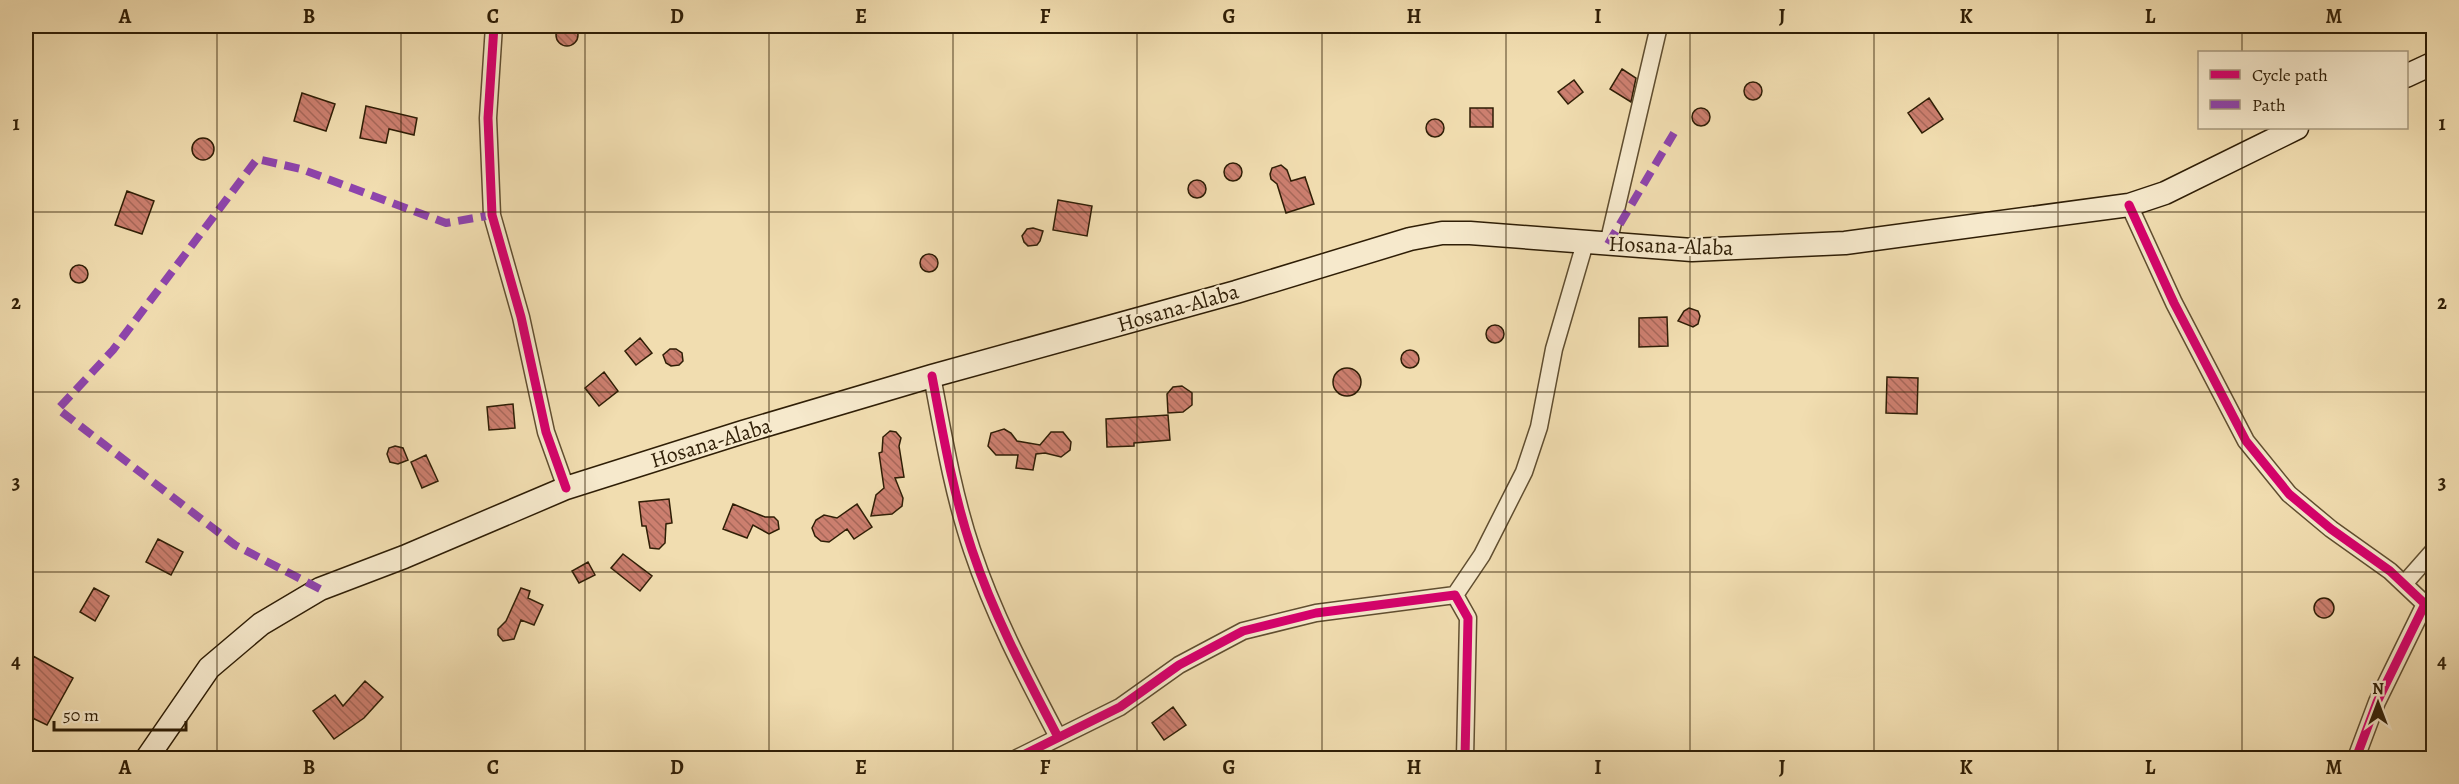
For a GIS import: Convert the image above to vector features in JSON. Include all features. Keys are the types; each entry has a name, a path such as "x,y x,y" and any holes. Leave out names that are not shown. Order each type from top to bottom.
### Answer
{"main road":[{"path":"2408,75 2433,63"},
{"name":"Hosana-Alaba","path":"147,759 209,668 261,624 320,589 404,557 567,488 743,432 932,376 1236,292 1410,239 1442,233 1470,233 1692,250 1845,243 2129,205 2165,193 2295,129"}],"street":[{"path":"494,26 488,118 492,215 520,317 546,432 567,488"},
{"path":"1608,244 1659,26"},
{"path":"2129,205 2175,303 2246,441 2289,494 2331,530 2390,571 2426,604 2377,702 2356,759"},
{"path":"1017,759 1120,707 1179,665 1243,631 1316,613 1455,595 1482,555 1524,472 1539,427 1554,349 1585,243"},
{"path":"932,376 947,453 972,550 1010,647 1058,737"},
{"path":"2404,584 2433,550"},
{"path":"1455,595 1468,618 1465,759"}],"building":[{"path":"567,24 575,27 578,35 575,43 567,46 559,43 556,35 559,27"},
{"path":"1622,69 1636,78 1631,102 1610,89"},
{"path":"1574,80 1583,92 1568,104 1558,92"},
{"path":"1749,82 1757,82 1762,87 1760,98 1749,100 1744,95 1744,87"},
{"path":"302,93 335,104 326,131 294,121"},
{"path":"1929,98 1943,119 1922,133 1908,113"},
{"path":"366,106 417,118 414,135 389,129 386,143 360,138"},
{"path":"1470,108 1493,108 1493,127 1470,127"},
{"path":"1697,108 1705,108 1710,113 1708,124 1697,126 1692,121 1692,113"},
{"path":"1431,119 1439,119 1444,124 1442,135 1431,137 1426,132 1426,124"},
{"path":"203,138 211,141 214,149 211,157 203,160 195,157 192,149 195,141"},
{"path":"1229,163 1237,163 1242,168 1240,179 1229,181 1224,176 1224,168"},
{"path":"1281,165 1287,170 1291,181 1305,177 1314,204 1286,213 1277,184 1271,179 1270,174 1272,168"},
{"path":"1193,180 1201,180 1206,185 1204,196 1193,198 1188,193 1188,185"},
{"path":"127,191 154,201 142,234 115,225"},
{"path":"1058,200 1092,206 1087,236 1053,230"},
{"path":"1027,229 1043,231 1037,245 1028,246 1022,236"},
{"path":"925,254 933,254 938,259 936,270 925,272 920,267 920,259"},
{"path":"79,265 85,268 88,274 85,280 79,283 73,280 70,274 73,268"},
{"path":"1689,308 1698,311 1700,316 1698,324 1693,327 1678,321 1684,311"},
{"path":"1667,317 1668,346 1639,347 1639,318"},
{"path":"1491,325 1499,325 1504,330 1502,341 1491,343 1486,338 1486,330"},
{"path":"640,338 652,353 636,365 625,351"},
{"path":"670,349 676,349 682,353 683,361 679,365 671,366 666,363 663,355"},
{"path":"1406,350 1414,350 1419,355 1417,366 1406,368 1401,363 1401,355"},
{"path":"1347,368 1357,372 1361,382 1357,392 1347,396 1337,392 1333,382 1337,372"},
{"path":"604,372 618,391 599,406 585,388"},
{"path":"1887,377 1918,378 1917,414 1886,413"},
{"path":"1182,386 1192,393 1192,405 1183,412 1168,413 1167,394 1173,387"},
{"path":"513,404 515,428 489,430 487,407"},
{"path":"1168,415 1170,440 1134,443 1134,446 1107,447 1106,419"},
{"path":"1004,429 1011,433 1017,441 1040,445 1051,432 1063,432 1071,442 1070,450 1061,457 1045,453 1036,454 1033,470 1016,468 1018,455 996,455 988,446 991,433"},
{"path":"890,431 896,432 901,438 899,446 904,477 895,478 903,498 902,506 892,514 871,516 876,495 884,488 879,453 882,452 883,437"},
{"path":"395,446 403,448 408,460 398,464 390,462 387,454 389,448"},
{"path":"426,455 438,481 422,488 411,462"},
{"path":"669,499 672,523 666,524 665,543 659,549 650,548 646,526 642,526 639,502"},
{"path":"733,504 765,517 774,517 778,521 779,529 769,534 753,525 747,538 723,529"},
{"path":"857,504 872,527 854,539 847,529 829,542 821,541 815,536 812,528 816,520 824,515 837,518"},
{"path":"158,539 183,552 171,575 146,562"},
{"path":"623,554 652,576 640,591 611,568"},
{"path":"588,562 595,575 579,583 572,571"},
{"path":"94,588 109,596 95,621 80,612"},
{"path":"521,588 530,591 528,598 543,605 534,625 521,620 514,639 503,641 498,635 498,629 506,621"},
{"path":"2324,598 2331,601 2334,608 2331,615 2324,618 2317,615 2314,608 2317,601"},
{"path":"33,656 73,678 47,725 26,715 26,669"},
{"path":"365,681 383,697 364,718 334,739 313,711 335,695 343,706"},
{"path":"1173,707 1186,725 1164,740 1152,723"}],"marked path":[{"path":"1608,244 1674,133"},
{"path":"320,589 235,545 58,409 113,350 257,159 301,169 446,223 492,215"}],"cycle path":[{"path":"494,26 488,118 492,215 521,317 546,432 566,488"},
{"path":"2129,205 2174,303 2246,441 2289,494 2331,529 2390,571 2425,604 2377,702 2356,758"},
{"path":"932,376 954,486 972,550 1000,622 1058,737"},
{"path":"1017,758 1120,707 1179,665 1243,631 1316,613 1455,595 1468,618 1465,758"}]}
